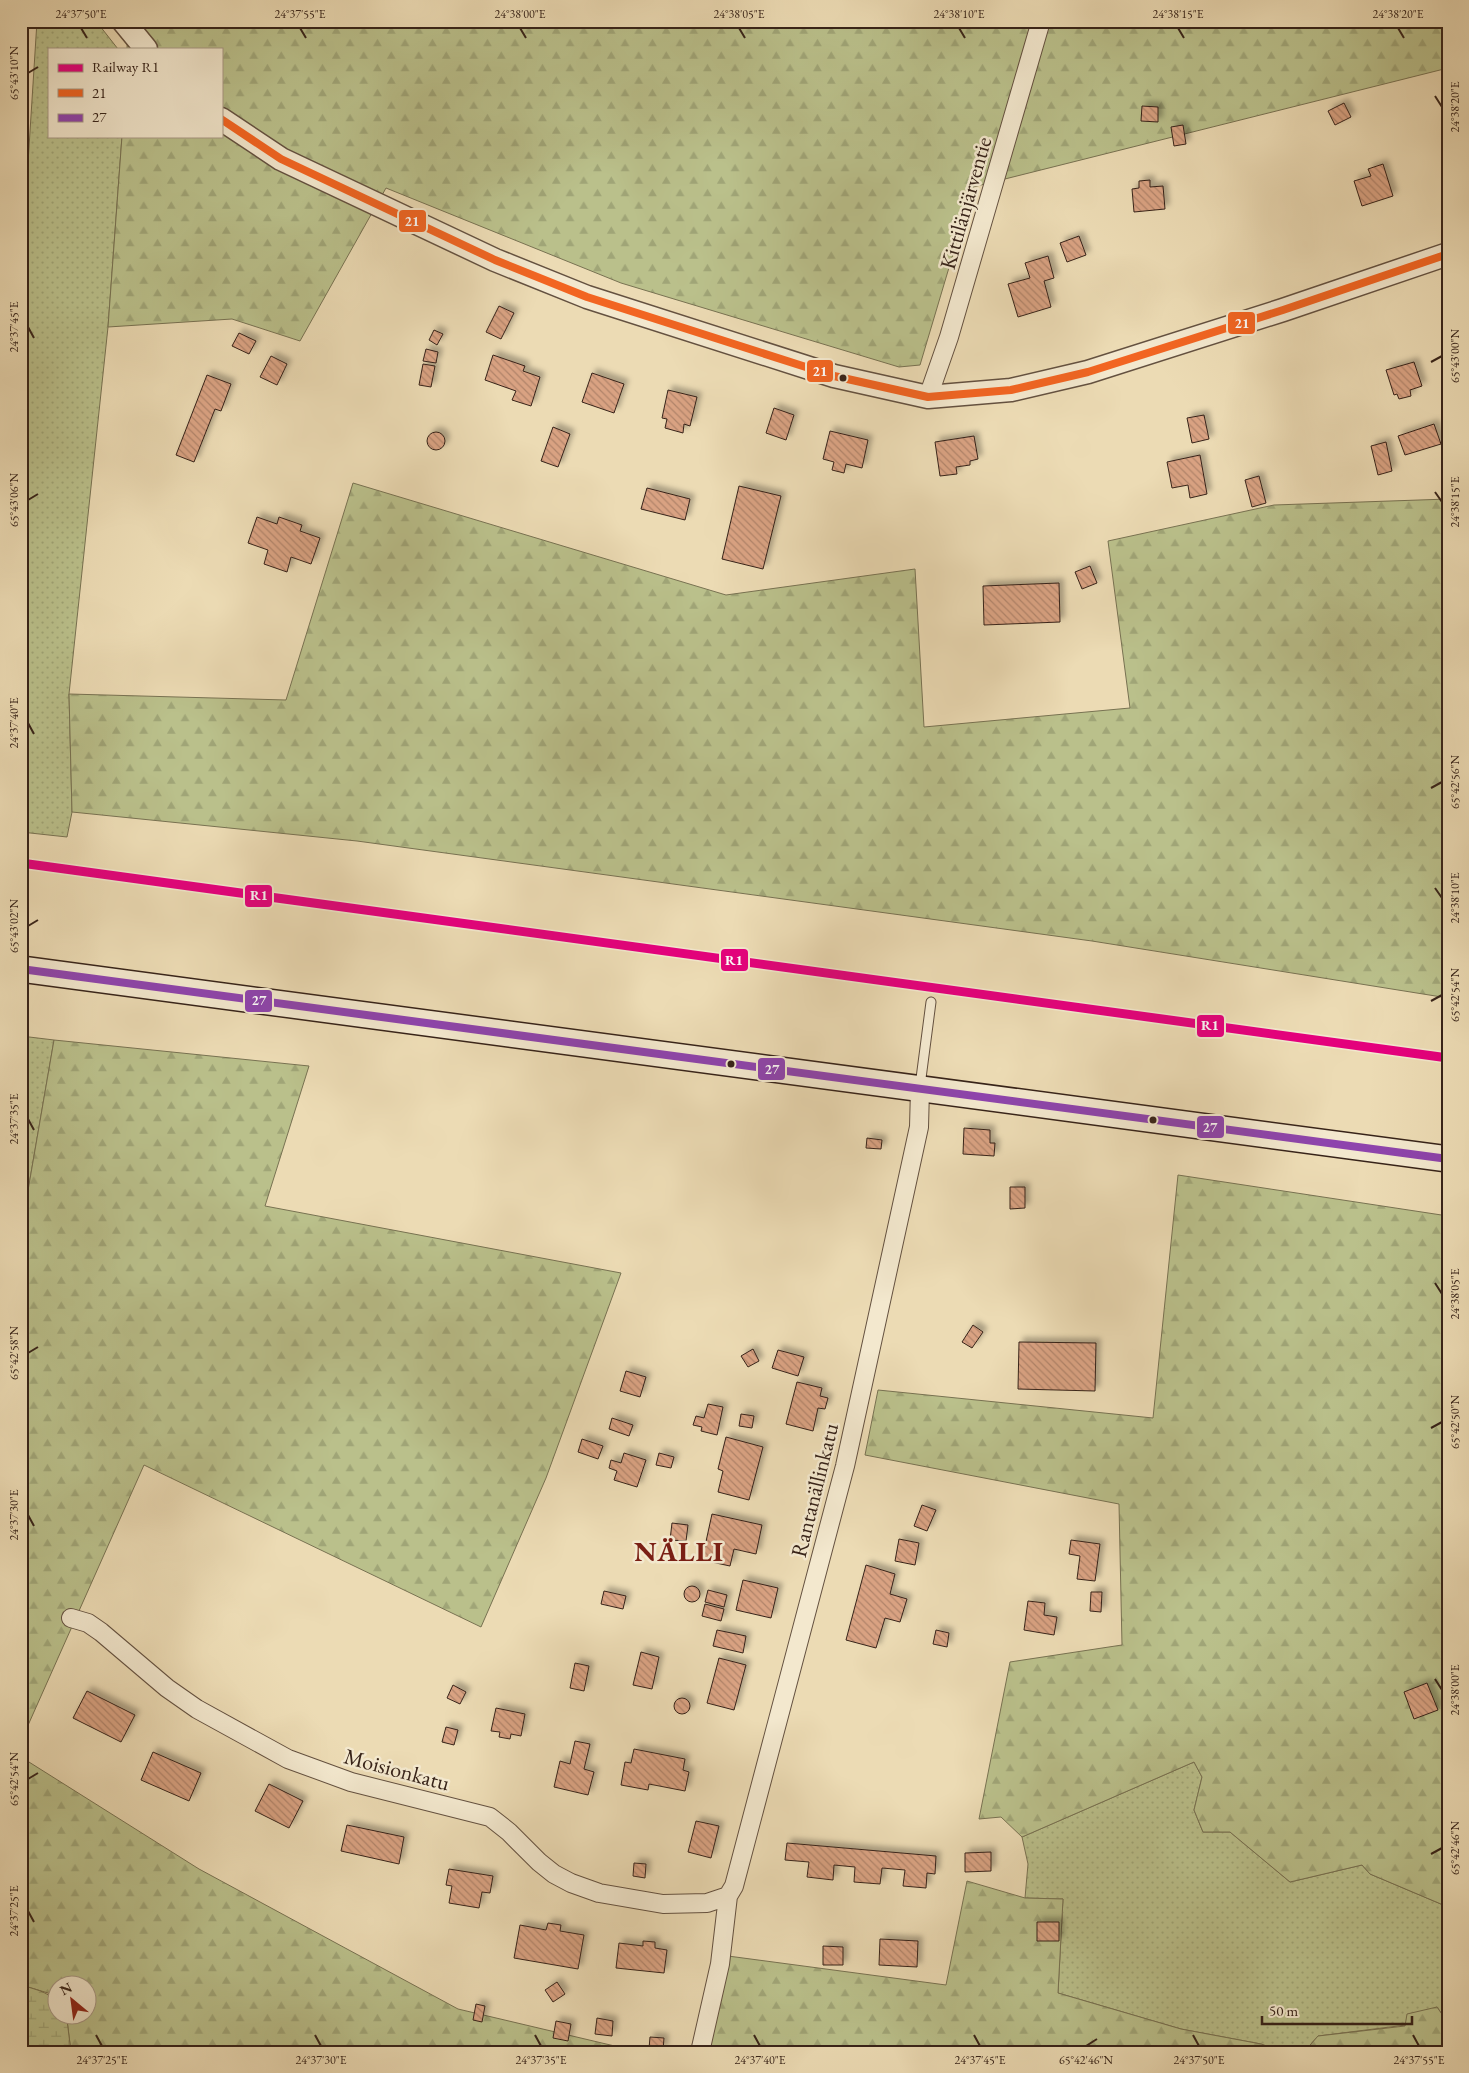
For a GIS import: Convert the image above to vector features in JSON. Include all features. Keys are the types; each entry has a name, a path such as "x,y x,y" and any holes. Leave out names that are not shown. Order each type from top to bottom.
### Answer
{"main road":[{"path":"21,969 1448,1159"}],"street":[{"path":"123,21 145,48"},
{"name":"Kittilänjärventie","path":"928,397 949,337 1041,21"},
{"path":"222,120 281,159 495,260 551,283 707,337 834,376 928,397 1011,390 1088,372 1283,310 1448,254"},
{"name":"Rantanällinkatu","path":"700,2052 720,1964 728,1896 734,1886 845,1466 919,1127 920,1089"},
{"name":"Moisionkatu","path":"71,1618 88,1623 167,1688 197,1709 288,1759 352,1782 490,1817 509,1832 539,1862 554,1874 571,1883 599,1892 663,1904 707,1903 728,1896"}],"lane":[{"path":"920,1089 931,1002"}],"green space":[{"path":"37,21 96,21 117,48 48,48 48,138 122,138 108,327 69,694 72,812 67,837 21,832 21,274"},
{"path":"128,21 1448,21 1448,68 973,187 920,365 899,367 621,283 386,188 300,341 232,319 108,327 122,138 222,138 222,48 127,48"},
{"path":"353,483 726,595 915,569 924,727 1130,708 1108,541 1274,505 1448,499 1448,998 1092,941 357,841 72,812 69,694 286,700"},
{"path":"21,1036 54,1040 21,1231"},
{"path":"54,1040 309,1066 265,1206 621,1273 546,1478 481,1627 144,1465 21,1741 21,1231"},
{"path":"1178,1175 1448,1216 1448,1907 1370,1874 1362,1865 1290,1882 1230,1832 1203,1832 1194,1810 1202,1777 1194,1762 1022,1837 1001,1817 979,1819 1010,1662 1122,1645 1119,1504 865,1455 878,1390 1153,1418"},
{"path":"21,1757 199,1869 458,2009 640,2052 71,2052 68,2026 98,2026 98,1976 48,1976 48,1993 28,1987 21,1989"},
{"path":"1194,1762 1202,1777 1194,1810 1203,1832 1230,1832 1290,1882 1362,1865 1370,1874 1448,1907 1448,2023 1437,2007 1406,2025 1318,2036 1304,2052 1282,2052 1261,2044 1181,2029 1058,1993 1063,1899 1025,1898 1028,1864 1022,1837"},
{"path":"967,1881 1025,1898 1063,1899 1058,1993 1181,2029 1261,2044 1282,2052 703,2052 728,1956 946,1985"},
{"path":"28,1987 48,1995 48,2026 68,2026 71,2052 21,2052 21,1989"},
{"path":"1437,2007 1448,2023 1448,2052 1304,2052 1318,2036 1405,2026 1407,2014"}],"building":[{"path":"1344,103 1351,117 1335,125 1328,111"},
{"path":"1142,106 1158,107 1158,122 1141,121"},
{"path":"1183,125 1186,144 1174,146 1171,127"},
{"path":"1383,164 1393,196 1362,206 1354,181 1371,176 1368,169"},
{"path":"1150,180 1150,187 1163,186 1165,209 1134,212 1132,189 1139,188 1139,181"},
{"path":"1079,236 1086,255 1067,262 1060,243"},
{"path":"1048,256 1054,278 1044,281 1051,307 1018,317 1008,284 1030,278 1025,263"},
{"path":"499,306 514,313 501,339 486,332"},
{"path":"434,330 443,334 437,345 429,340"},
{"path":"239,333 256,341 249,354 232,346"},
{"path":"426,349 438,352 436,363 423,361"},
{"path":"493,355 525,366 523,371 540,377 531,406 512,400 516,391 485,380"},
{"path":"271,356 287,364 277,385 260,377"},
{"path":"1414,362 1422,386 1410,390 1411,396 1399,399 1397,394 1394,395 1386,370"},
{"path":"423,364 435,366 431,387 419,385"},
{"path":"592,373 624,384 614,413 582,402"},
{"path":"207,375 231,384 221,411 215,409 194,462 176,455"},
{"path":"668,390 697,397 690,426 684,424 683,433 665,428 667,419 662,418"},
{"path":"774,408 794,415 786,440 766,433"},
{"path":"1204,415 1209,439 1192,443 1187,418"},
{"path":"1434,424 1441,444 1405,455 1398,436"},
{"path":"553,427 570,434 558,467 541,461"},
{"path":"830,431 868,440 862,468 846,464 844,473 832,470 834,462 823,459"},
{"path":"432,432 440,432 445,437 443,448 432,450 427,445 427,437"},
{"path":"974,436 978,459 970,461 970,465 956,467 957,474 940,476 935,442"},
{"path":"1386,442 1392,471 1378,475 1371,446"},
{"path":"1200,455 1207,494 1190,498 1188,485 1172,488 1167,462"},
{"path":"1259,476 1266,503 1252,507 1245,480"},
{"path":"739,486 781,496 763,569 722,559"},
{"path":"647,488 690,499 685,520 641,509"},
{"path":"257,517 277,524 279,517 302,525 300,531 320,538 311,564 291,557 287,572 264,564 268,550 248,543"},
{"path":"1090,566 1097,583 1082,589 1075,572"},
{"path":"1059,583 1060,622 984,625 983,586"},
{"path":"964,1128 990,1130 990,1143 995,1143 994,1156 963,1154"},
{"path":"867,1138 882,1140 881,1149 866,1148"},
{"path":"1010,1187 1025,1187 1025,1208 1010,1209"},
{"path":"973,1325 983,1332 972,1348 962,1342"},
{"path":"1019,1342 1096,1343 1095,1391 1018,1389"},
{"path":"753,1349 759,1361 748,1367 741,1356"},
{"path":"778,1350 804,1357 798,1376 772,1368"},
{"path":"626,1371 646,1377 640,1397 620,1391"},
{"path":"797,1382 822,1388 820,1396 828,1398 825,1409 818,1408 813,1431 786,1424"},
{"path":"708,1404 723,1407 717,1435 701,1431 702,1427 693,1425 696,1416 704,1418"},
{"path":"741,1414 754,1416 752,1428 739,1426"},
{"path":"612,1418 633,1425 629,1436 609,1429"},
{"path":"726,1437 763,1447 749,1500 718,1492 723,1471 718,1469"},
{"path":"582,1439 603,1446 598,1459 578,1452"},
{"path":"624,1453 646,1460 637,1487 614,1480 617,1471 609,1468 611,1460 621,1463"},
{"path":"659,1453 674,1457 671,1468 656,1465"},
{"path":"922,1505 936,1510 927,1531 914,1526"},
{"path":"712,1514 762,1525 756,1554 734,1549 730,1566 702,1560"},
{"path":"672,1523 688,1525 686,1541 670,1540"},
{"path":"899,1539 919,1543 915,1565 895,1561"},
{"path":"1071,1540 1100,1544 1095,1581 1077,1579 1080,1556 1069,1554"},
{"path":"866,1565 895,1574 890,1594 907,1599 900,1622 885,1618 876,1648 846,1640"},
{"path":"743,1580 778,1588 771,1618 736,1610"},
{"path":"692,1586 700,1594 692,1602 684,1594"},
{"path":"708,1590 727,1595 724,1607 705,1602"},
{"path":"604,1591 626,1596 623,1609 601,1604"},
{"path":"1091,1592 1102,1592 1101,1612 1090,1611"},
{"path":"1028,1601 1045,1603 1044,1615 1057,1617 1054,1635 1024,1630"},
{"path":"705,1604 724,1609 721,1621 702,1616"},
{"path":"717,1630 746,1636 743,1653 713,1646"},
{"path":"936,1630 949,1633 947,1647 933,1644"},
{"path":"641,1652 659,1657 652,1689 633,1685"},
{"path":"719,1658 746,1665 734,1710 707,1703"},
{"path":"575,1663 589,1666 584,1691 570,1688"},
{"path":"1427,1683 1438,1710 1414,1719 1404,1692"},
{"path":"453,1685 466,1692 460,1704 447,1698"},
{"path":"87,1691 135,1715 121,1742 73,1718"},
{"path":"682,1698 690,1706 682,1714 674,1706"},
{"path":"496,1708 525,1714 521,1736 511,1734 510,1739 499,1737 500,1732 491,1731"},
{"path":"446,1727 458,1730 454,1745 442,1742"},
{"path":"575,1741 590,1744 584,1769 594,1772 588,1795 554,1787 560,1761 570,1764"},
{"path":"634,1749 685,1759 683,1770 689,1772 685,1791 649,1784 648,1790 621,1785 625,1762 631,1763"},
{"path":"153,1752 201,1773 189,1801 141,1780"},
{"path":"269,1784 303,1801 289,1828 255,1811"},
{"path":"696,1821 719,1826 711,1858 688,1852"},
{"path":"347,1825 404,1837 399,1864 341,1851"},
{"path":"787,1843 936,1856 935,1874 927,1873 926,1888 903,1886 905,1870 882,1868 880,1884 854,1882 855,1867 834,1865 833,1880 807,1877 809,1862 785,1860"},
{"path":"991,1852 991,1871 965,1872 965,1853"},
{"path":"634,1863 646,1864 645,1878 633,1876"},
{"path":"449,1869 493,1876 490,1893 482,1892 479,1908 449,1903 452,1886 446,1885"},
{"path":"1037,1922 1059,1922 1059,1941 1037,1941"},
{"path":"548,1923 561,1925 560,1931 584,1935 578,1969 514,1958 520,1925 546,1930"},
{"path":"880,1939 918,1941 917,1967 879,1965"},
{"path":"643,1941 655,1942 655,1948 667,1950 664,1973 616,1968 619,1943 643,1946"},
{"path":"823,1946 843,1947 843,1965 823,1965"},
{"path":"557,1982 565,1994 553,2002 545,1990"},
{"path":"476,2004 485,2006 482,2022 473,2020"},
{"path":"597,2018 613,2021 612,2036 595,2034"},
{"path":"556,2021 571,2024 568,2041 553,2038"},
{"path":"650,2037 664,2038 663,2050 649,2049"}],"rail line":[{"name":"R1","path":"21,863 1448,1058"}],"transit line":[{"name":"21","path":"222,120 281,159 495,260 587,297 834,376 928,397 1011,390 1088,372 1283,310 1448,254"},
{"name":"27","path":"21,969 1448,1159"}],"district":[{"name":"NÄLLI","path":"679,1551"}]}
